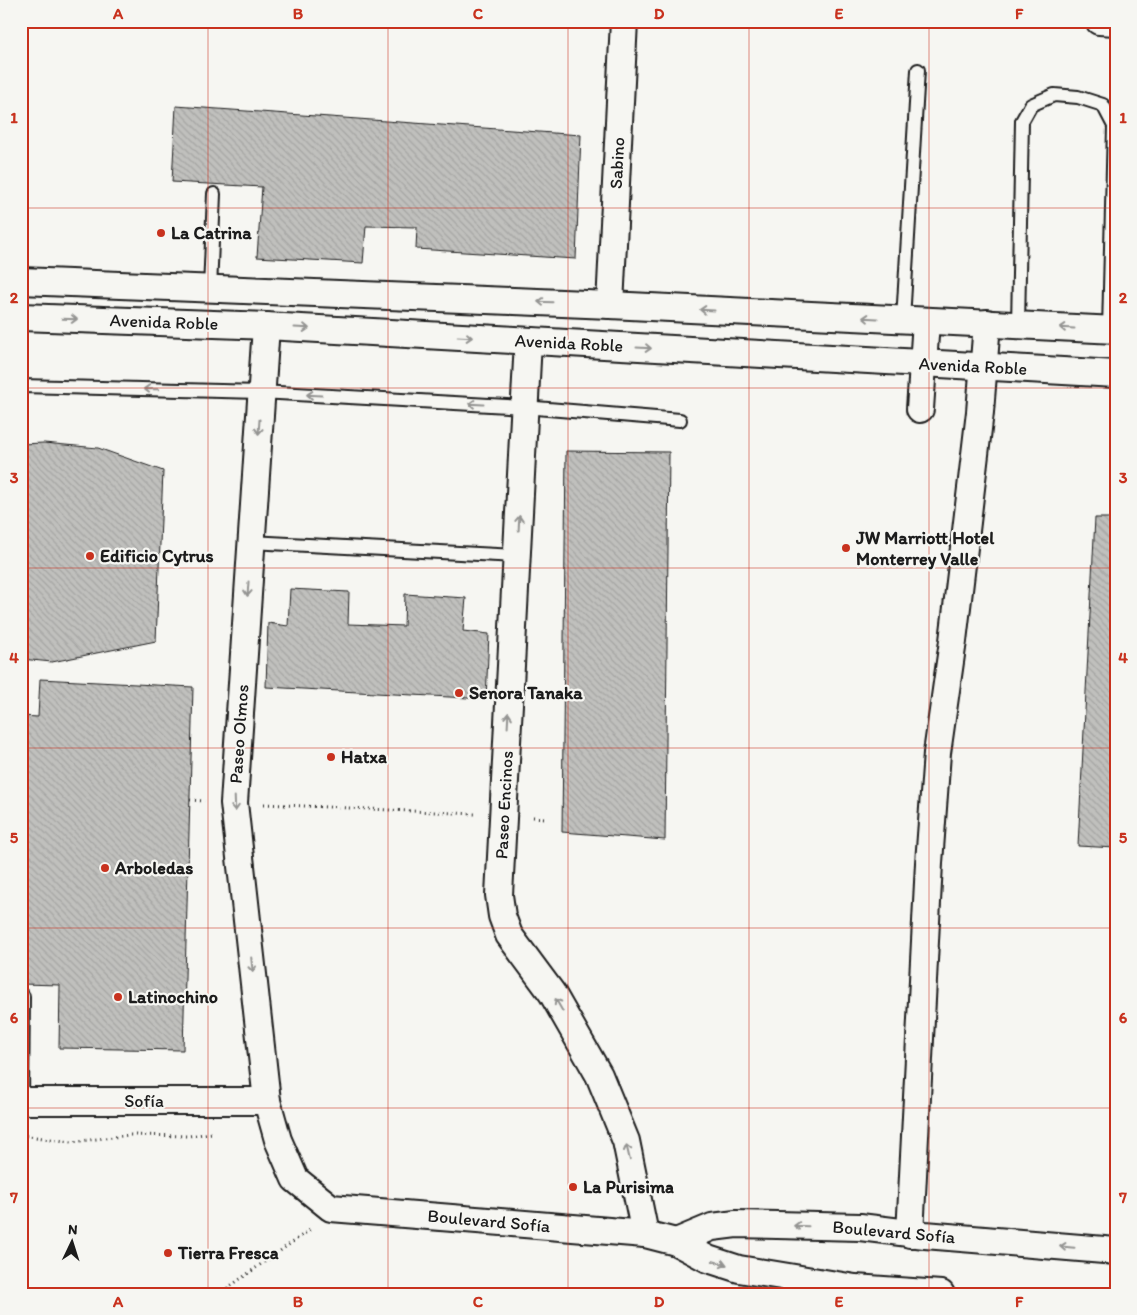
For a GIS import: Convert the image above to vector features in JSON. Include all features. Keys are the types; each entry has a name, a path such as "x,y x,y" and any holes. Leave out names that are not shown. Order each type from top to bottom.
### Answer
{"street":[{"name":"Sabino","path":"610,305 624,21"},
{"path":"1099,21 1116,22"},
{"name":"Avenida Roble","path":"21,281 610,305 1112,330"},
{"name":"Avenida Roble","path":"21,317 266,326 1116,374"},
{"path":"914,320 924,364 920,409"},
{"path":"910,1234 928,863 937,753 953,641 980,412 987,324"},
{"name":"Paseo Olmos","path":"266,326 234,803 267,1101 278,1140 295,1179 336,1208"},
{"name":"Paseo Encinos","path":"528,341 499,895 502,916 509,935 552,993 599,1075 626,1140 645,1234"},
{"name":"Sofía","path":"21,1101 267,1101"},
{"name":"Boulevard Sofía","path":"336,1208 645,1234 676,1242 708,1260 739,1269 855,1288 941,1294"},
{"name":"Boulevard Sofía","path":"676,1242 712,1227 736,1224 860,1227 910,1234 1116,1251"}],"lane":[{"path":"914,320 918,70"},
{"path":"1018,325 1022,122 1031,105 1054,95 1078,97 1104,105 1114,126 1112,330"},
{"path":"210,289 214,194"},
{"path":"21,386 261,392 524,407 680,420"},
{"path":"251,542 517,556"},
{"path":"21,1101 23,996"}],"path":[{"path":"190,800 545,818"},
{"path":"21,1135 72,1142 130,1135 189,1136 217,1132"},
{"path":"219,1294 336,1208"}],"building":[{"path":"176,106 581,135 576,259 416,249 417,227 366,226 363,263 257,257 262,187 172,182"},
{"name":"Edificio Cytrus","path":"44,443 98,448 163,471 156,641 52,662 21,659 21,444"},
{"path":"566,451 669,452 665,840 562,832"},
{"path":"1095,518 1116,518 1116,848 1078,846"},
{"path":"290,589 349,592 348,624 404,626 405,594 466,598 463,631 489,634 486,699 266,687 268,623 288,626"},
{"name":"Arboledas","path":"40,679 193,687 183,1050 59,1048 60,985 21,984 21,716 38,717"}],"place":[{"name":"La Catrina","path":"161,233"},
{"name":"JW Marriott Hotel Monterrey Valle","path":"846,548"},
{"name":"Edificio Cytrus","path":"90,556"},
{"name":"Senora Tanaka","path":"459,693"},
{"name":"Hatxa","path":"331,757"},
{"name":"Arboledas","path":"105,868"},
{"name":"Latinochino","path":"118,997"},
{"name":"La Purisima","path":"573,1187"},
{"name":"Tierra Fresca","path":"168,1253"}]}
